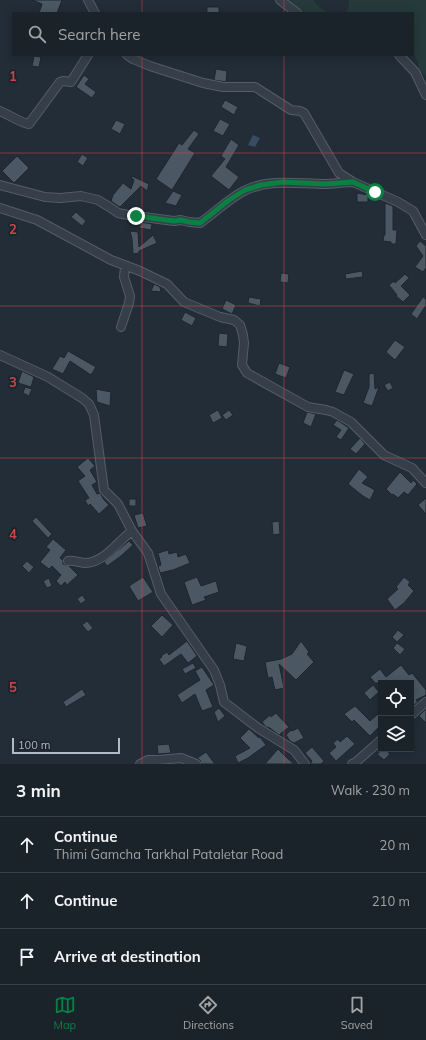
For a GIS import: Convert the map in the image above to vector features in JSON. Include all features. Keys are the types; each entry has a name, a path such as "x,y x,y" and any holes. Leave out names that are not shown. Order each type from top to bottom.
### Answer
{"street":[{"path":"88,0 94,12"},
{"path":"280,0 296,12"},
{"path":"0,112 13,116 25,124 29,124 60,82 71,82 87,56"},
{"path":"128,56 150,66 203,83 223,87 255,87 291,110 304,113 339,173 353,182 398,202 413,211 426,235"},
{"path":"400,56 415,72 426,95"},
{"path":"0,185 45,197 60,198 81,196 98,200 118,213 128,215 200,223 229,200 245,190 261,185 283,182 326,184 353,182"},
{"path":"0,208 38,220 125,267 140,271 167,284 184,302 220,317 234,320 240,325 243,335 244,343 242,365 247,373 308,407 334,412 351,422 380,452 412,468 426,483"},
{"path":"121,327 130,296 124,277 125,267"},
{"path":"0,355 48,377 89,404 94,415 104,490 118,504 132,531 148,553 161,594 214,670 220,685 224,702 258,728 294,750 305,764"},
{"path":"68,561 73,560 85,563 100,558 132,531"},
{"path":"414,712 426,702"},
{"path":"344,764 354,763 378,743"},
{"path":"140,764 148,760 181,758 196,764"}],"green space":[{"path":"285,0 313,0 319,7 327,12 299,12"},
{"path":"349,0 426,0 426,76 419,71 418,63 414,54 414,12 345,12 348,9"}],"water":[{"path":"253,135 260,138 255,147 248,145"}],"building":[{"path":"32,0 62,0 57,12 39,12 42,4"},
{"path":"207,7 219,7 219,12 207,12"},
{"path":"34,56 41,57 39,67 32,66"},
{"path":"216,69 227,71 226,82 214,80"},
{"path":"84,75 89,79 85,84 96,92 92,98 76,87"},
{"path":"225,100 238,107 234,115 221,107"},
{"path":"220,119 230,124 223,136 213,131"},
{"path":"116,120 125,124 120,134 111,129"},
{"path":"194,130 199,134 188,149 195,153 172,190 156,179 179,143 182,145"},
{"path":"231,139 239,145 226,167 239,177 229,190 211,176 225,159 221,156"},
{"path":"82,154 88,158 83,166 77,162"},
{"path":"17,156 29,168 14,183 2,171"},
{"path":"132,176 149,184 147,191 141,186 120,207 111,201 113,195 123,183 131,189 134,180 131,177"},
{"path":"173,191 182,195 176,206 165,203"},
{"path":"357,193 368,195 368,202 357,202"},
{"path":"385,203 393,206 393,230 397,230 396,244 383,241 385,235"},
{"path":"76,212 86,221 82,226 71,217"},
{"path":"141,222 152,224 151,230 139,228"},
{"path":"130,231 138,232 139,247 153,235 157,243 139,251 139,253 133,254"},
{"path":"420,241 426,246 426,268 423,272 415,267 423,256 416,246"},
{"path":"362,271 363,277 346,279 345,274"},
{"path":"281,273 289,274 288,283 280,282"},
{"path":"405,274 409,278 401,286 410,295 403,302 396,296 397,295 389,285 394,281 395,283"},
{"path":"154,284 160,287 161,292 151,291"},
{"path":"249,297 261,299 260,306 248,303"},
{"path":"423,297 426,299 426,305 417,319 411,314"},
{"path":"226,300 236,305 232,314 222,309"},
{"path":"185,312 196,318 192,326 181,320"},
{"path":"219,333 228,334 227,347 218,346"},
{"path":"395,340 405,347 395,360 386,352"},
{"path":"68,351 96,367 91,375 70,361 63,374 52,369 60,356 64,358"},
{"path":"279,363 290,367 286,378 275,374"},
{"path":"344,370 354,374 344,395 335,392"},
{"path":"22,371 34,377 31,387 18,383"},
{"path":"374,373 375,389 379,387 372,406 363,403 369,387 369,374"},
{"path":"390,382 393,388 388,391 384,385"},
{"path":"25,387 32,389 29,396 23,393"},
{"path":"96,389 111,392 110,406 97,402"},
{"path":"218,410 222,418 213,423 209,415"},
{"path":"229,410 233,415 226,420 222,415"},
{"path":"307,412 316,414 311,427 303,423"},
{"path":"337,420 349,428 341,440 336,437 341,430 333,425"},
{"path":"360,438 365,444 356,454 350,449"},
{"path":"88,458 95,466 90,470 97,482 92,485 97,494 100,493 109,505 99,514 90,504 88,506 85,500 89,498 78,481 85,476 77,467"},
{"path":"359,469 368,477 362,483 375,490 370,500 348,484"},
{"path":"400,472 411,483 413,480 417,484 408,495 404,492 398,498 386,489"},
{"path":"426,498 426,514 418,505"},
{"path":"129,499 136,499 136,506 129,506"},
{"path":"143,513 147,526 138,528 134,515"},
{"path":"36,517 52,534 48,538 32,521"},
{"path":"279,521 280,534 273,535 272,522"},
{"path":"53,539 66,550 60,558 63,560 63,564 69,566 78,575 67,585 65,582 61,586 56,581 61,575 52,566 49,569 40,562 50,550 46,547"},
{"path":"129,541 133,545 107,566 104,562"},
{"path":"168,550 169,554 177,552 178,557 186,554 190,563 173,570 160,573 158,566 161,565 158,553"},
{"path":"27,561 34,567 29,573 22,566"},
{"path":"143,577 153,592 138,601 129,586"},
{"path":"197,577 201,586 216,581 219,592 204,597 206,600 192,605 184,582"},
{"path":"404,577 410,582 408,585 414,591 404,603 395,610 387,599 398,589 396,587"},
{"path":"49,578 52,586 47,588 43,581"},
{"path":"82,595 86,600 81,604 77,599"},
{"path":"162,615 173,625 162,637 151,626"},
{"path":"87,621 93,628 88,632 82,625"},
{"path":"398,630 404,635 397,642 392,637"},
{"path":"187,641 197,656 188,663 181,654 164,666 159,659 162,657 161,656 167,652 169,655"},
{"path":"301,641 309,652 307,654 314,662 296,680 279,664 284,688 275,690 272,677 268,678 265,662 281,659 292,654"},
{"path":"236,643 247,646 244,661 233,659"},
{"path":"397,643 405,649 400,655 393,648"},
{"path":"193,663 196,668 185,674 182,669"},
{"path":"401,665 409,675 412,673 426,690 426,695 416,700 418,702 414,705 414,680 378,680 378,683 375,683 370,677 380,669 386,677"},
{"path":"202,667 214,685 206,690 213,707 202,711 195,694 182,703 177,695 200,680 195,671"},
{"path":"373,685 378,691 378,693 370,700 364,693"},
{"path":"82,689 86,695 66,707 63,702"},
{"path":"355,706 370,721 378,714 378,728 370,736 354,720 352,722 344,714"},
{"path":"219,708 225,716 218,722 214,712"},
{"path":"426,709 426,723 419,716"},
{"path":"276,713 289,727 279,735 270,728 266,727 262,722 270,715 271,717"},
{"path":"298,728 304,738 294,743 290,741 286,735 291,730 292,731"},
{"path":"249,729 259,738 260,737 266,745 248,758 238,763 235,756 250,748 240,738"},
{"path":"347,736 355,744 336,761 329,753 336,747 333,743 338,739 340,742"},
{"path":"169,744 171,753 158,754 157,745"},
{"path":"312,747 324,761 321,764 310,764 312,761 305,753"},
{"path":"278,749 286,757 294,764 265,764"},
{"path":"206,752 215,764 201,764 200,760 197,758"},
{"path":"379,752 388,752 390,754 384,760 377,754"}],"route":[{"path":"136,216 200,223 229,200 245,190 272,183 283,182 326,184 353,182 375,192"}]}
